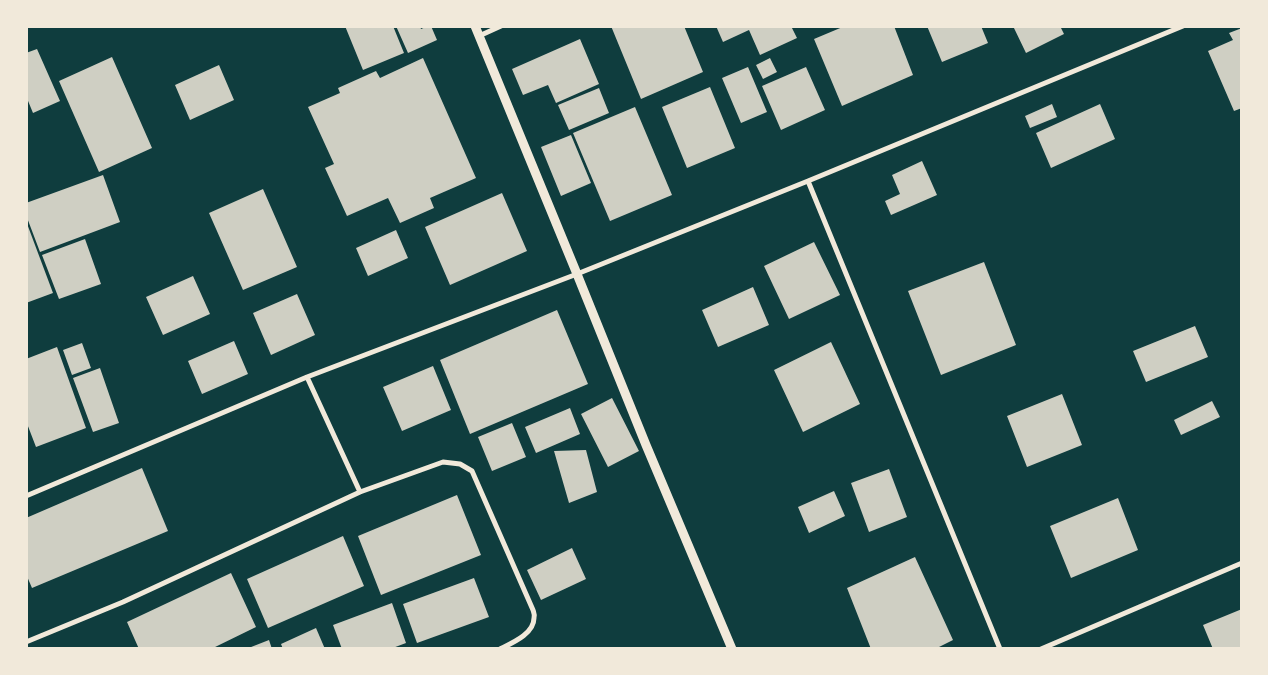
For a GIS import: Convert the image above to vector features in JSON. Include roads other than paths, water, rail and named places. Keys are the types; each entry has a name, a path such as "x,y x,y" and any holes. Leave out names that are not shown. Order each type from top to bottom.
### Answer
{"street":[{"path":"475,26 646,445 732,649"},
{"path":"479,36 501,26"},
{"path":"26,496 307,377 577,274 1183,26"},
{"path":"808,181 1000,649"},
{"path":"307,377 360,492"},
{"path":"26,642 123,602 360,492 443,462 460,464 472,471 533,610 535,619 531,628 521,638 500,649"},
{"path":"1041,649 1242,563"}]}
